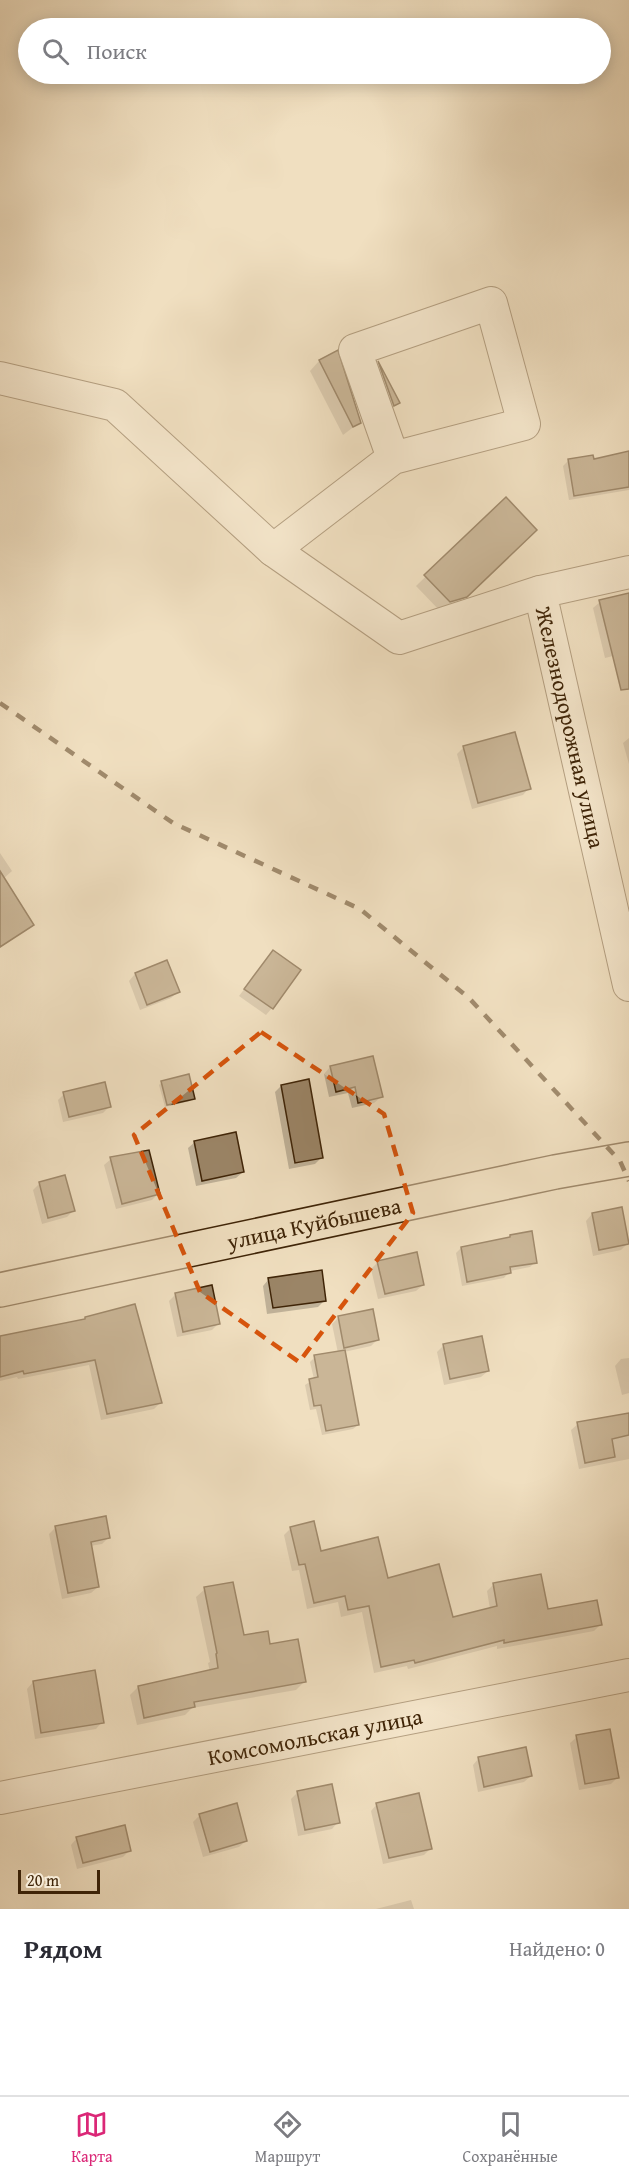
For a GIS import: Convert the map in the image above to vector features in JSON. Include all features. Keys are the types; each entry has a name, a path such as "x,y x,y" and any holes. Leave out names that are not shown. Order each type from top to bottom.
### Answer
{"main road":[{"name":"улица Куйбышева","path":"0,1290 555,1172 629,1159"}],"street":[{"path":"273,550 393,458 524,424 491,303 356,350 393,458"},
{"path":"0,378 115,405 273,550 399,638 540,592"},
{"name":"Железнодорожная улица","path":"629,572 540,592 629,985"},
{"name":"Комсомольская улица","path":"0,1798 629,1675"}],"highlighted area":[{"path":"261,1032 384,1114 413,1213 299,1362 200,1292 134,1135"}],"building":[{"path":"338,350 361,423 353,427 319,360"},
{"path":"378,361 400,403 394,406"},
{"path":"629,451 629,487 574,496 568,459 593,455 594,459"},
{"path":"506,497 537,530 467,597 450,602 424,575"},
{"path":"629,593 629,689 621,690 599,600"},
{"path":"515,732 531,789 478,803 463,746"},
{"path":"0,871 34,925 0,947"},
{"path":"273,950 301,970 273,1009 244,989"},
{"path":"167,960 180,992 147,1005 135,973"},
{"path":"373,1056 383,1097 358,1103 355,1087 336,1092 330,1066"},
{"path":"189,1074 195,1099 167,1105 161,1081"},
{"path":"309,1079 323,1158 295,1163 281,1085"},
{"path":"105,1082 111,1107 69,1117 63,1092"},
{"path":"236,1132 244,1172 202,1181 194,1141"},
{"path":"149,1150 160,1194 122,1204 110,1157"},
{"path":"65,1175 75,1211 48,1218 39,1182"},
{"path":"622,1207 629,1244 599,1250 592,1213"},
{"path":"532,1231 537,1263 510,1267 511,1273 467,1282 461,1247"},
{"path":"417,1252 424,1285 385,1294 377,1261"},
{"path":"322,1270 326,1301 273,1308 268,1278"},
{"path":"212,1285 220,1324 183,1332 175,1293"},
{"path":"135,1304 162,1403 107,1414 95,1360 24,1374 23,1371 0,1377 0,1336 85,1319 85,1317"},
{"path":"373,1309 379,1340 344,1348 338,1316"},
{"path":"482,1336 489,1371 450,1379 443,1344"},
{"path":"345,1350 359,1425 326,1431 321,1405 314,1406 309,1379 318,1377 314,1355"},
{"path":"629,1413 629,1435 612,1439 615,1457 585,1463 577,1422"},
{"path":"106,1516 110,1538 91,1542 99,1587 68,1593 55,1526"},
{"path":"314,1521 321,1551 378,1537 388,1578 439,1564 453,1617 497,1606 493,1583 541,1574 548,1609 597,1600 602,1625 504,1643 504,1640 415,1663 414,1660 381,1667 369,1606 348,1610 345,1596 314,1603 305,1564 299,1565 290,1527"},
{"path":"233,1582 244,1635 268,1631 270,1644 298,1639 306,1682 194,1702 195,1707 144,1718 138,1686 218,1668 204,1587"},
{"path":"95,1670 104,1723 41,1733 33,1681"},
{"path":"610,1729 619,1778 585,1784 576,1735"},
{"path":"526,1747 532,1776 484,1787 478,1757"},
{"path":"332,1784 340,1823 305,1830 297,1791"},
{"path":"419,1793 432,1849 389,1858 376,1803"},
{"path":"237,1803 247,1841 210,1852 199,1814"},
{"path":"125,1825 131,1851 83,1863 76,1837"}],"railway":[{"path":"0,703 173,823 360,909 469,998 620,1161 629,1181"}]}
